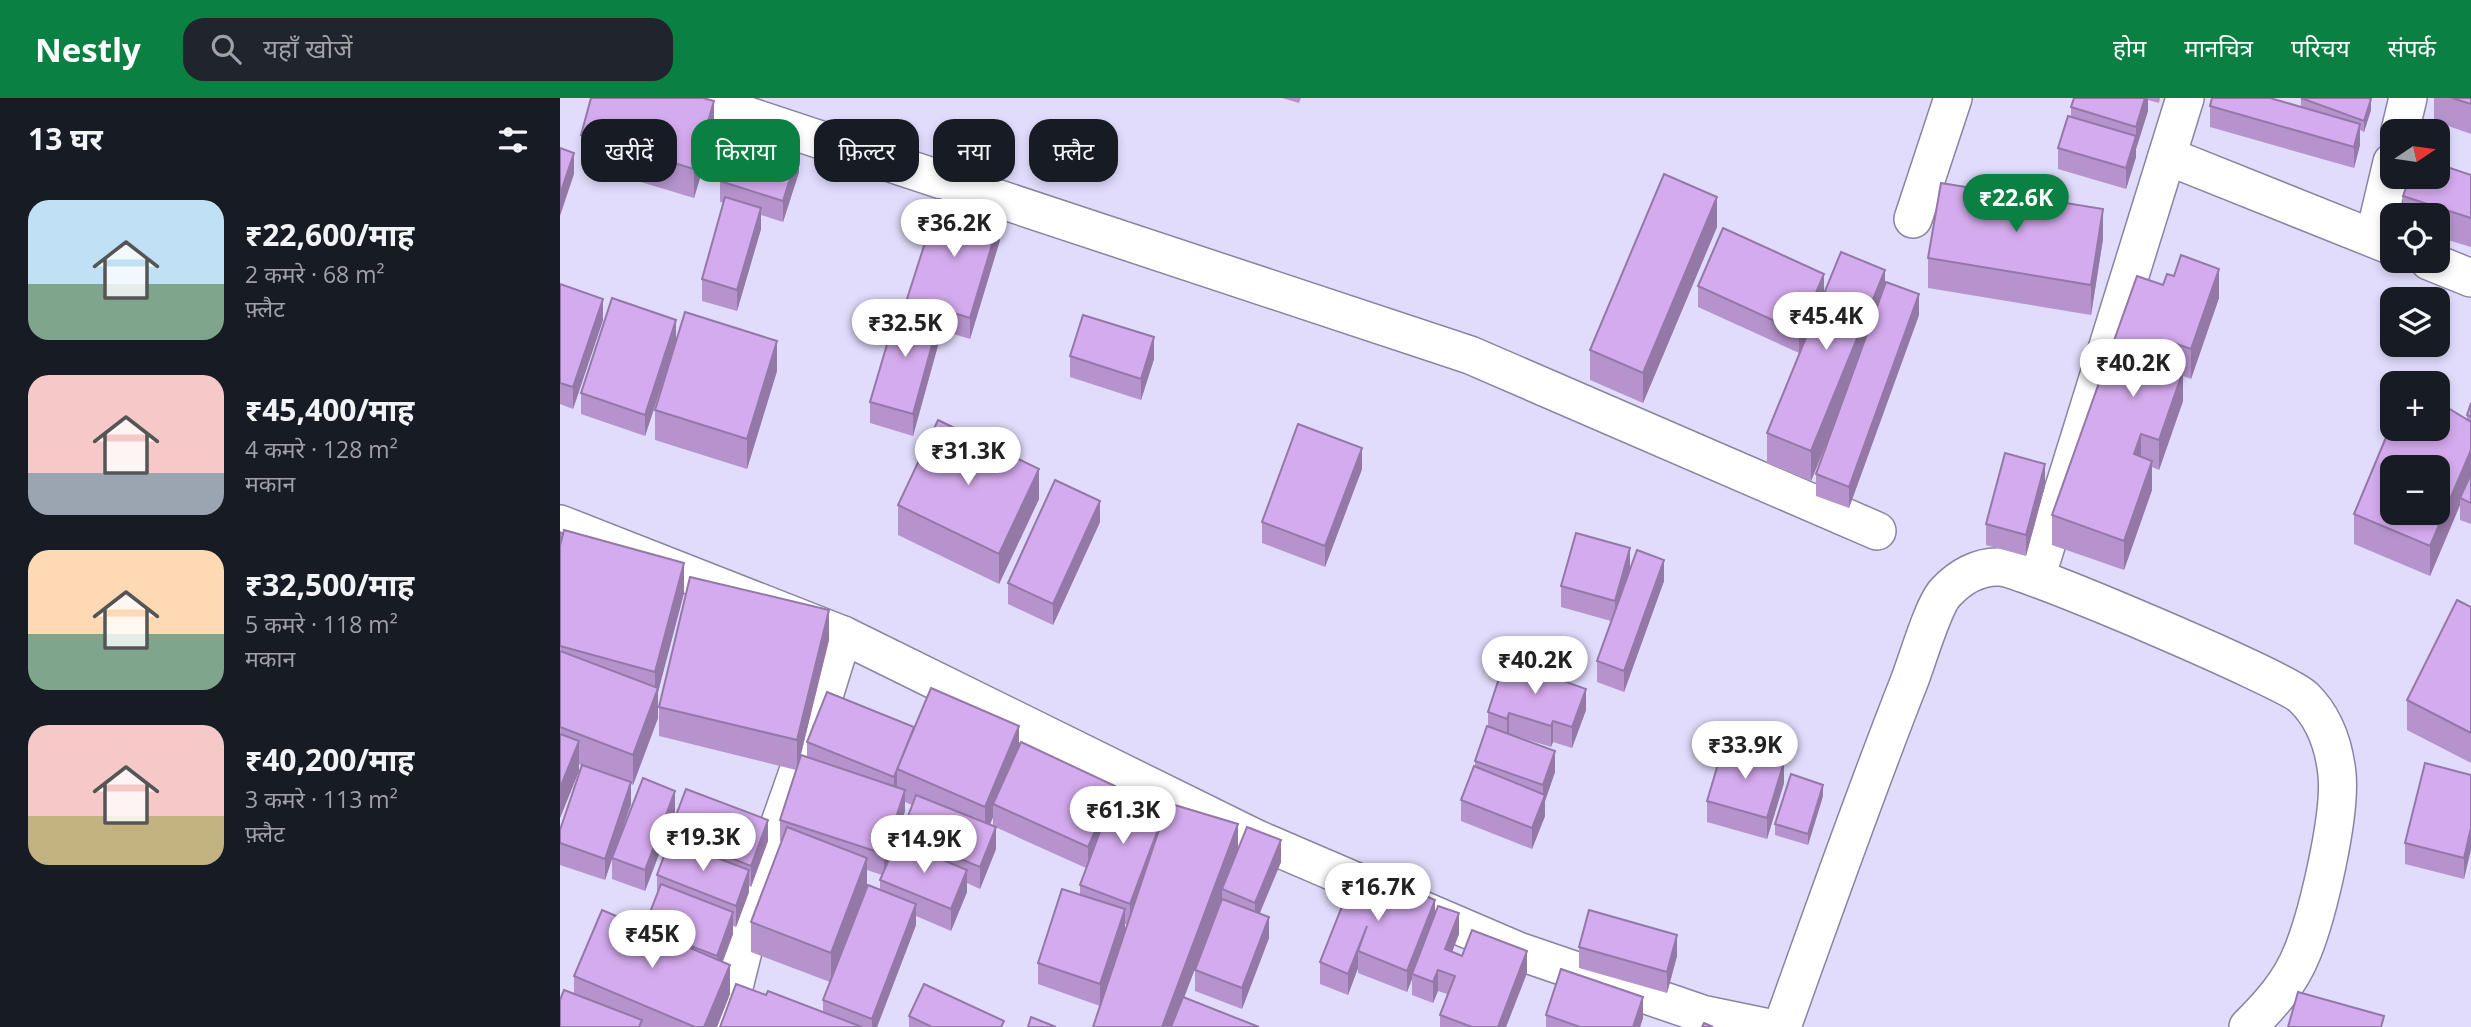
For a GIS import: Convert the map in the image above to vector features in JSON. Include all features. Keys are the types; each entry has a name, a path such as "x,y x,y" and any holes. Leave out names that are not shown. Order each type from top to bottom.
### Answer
{"street":[{"path":"694,98 1470,355 1877,531"},
{"path":"1913,219 1953,98"},
{"path":"2036,578 2185,98"},
{"path":"2403,119 2408,98"},
{"path":"2167,156 2380,241"},
{"path":"2450,270 2471,278"},
{"path":"560,524 842,635 1257,839 1518,951 1699,1021 1765,1027"},
{"path":"1782,1027 1943,594 1967,573 2000,567 2036,578 2238,663 2302,695 2327,730 2337,776 2331,837 2320,896 2301,954 2277,998 2248,1027"},
{"path":"768,1008 728,1011 762,871 818,715 842,635"}],"building":[{"path":"591,98 703,98 714,101 709,119 691,119 691,168 677,164 677,119 585,119"},
{"path":"2074,98 2145,98 2136,127 2071,107"},
{"path":"2212,98 2270,98 2360,124 2354,147 2210,106"},
{"path":"2301,98 2368,98 2371,99 2364,121"},
{"path":"2452,98 2471,98 2471,104"},
{"path":"2068,116 2136,136 2126,168 2058,148"},
{"path":"560,148 574,153 560,194"},
{"path":"2450,168 2471,175 2471,218 2450,211 2450,203 2425,203 2403,196 2406,189 2450,189"},
{"path":"1664,174 1717,197 1643,373 1590,350"},
{"path":"723,182 789,182 783,201"},
{"path":"1941,183 2103,209 2091,285 1928,258"},
{"path":"725,197 761,208 737,290 702,279"},
{"path":"939,199 1000,218 970,318 907,299"},
{"path":"1723,228 1824,274 1799,332 1698,286"},
{"path":"1841,252 1885,270 1811,451 1767,433"},
{"path":"2181,255 2219,269 2191,349 2171,342 2163,364 2183,371 2159,440 2141,434 2134,454 2152,461 2124,541 2052,515 2137,276 2163,285 2167,274 2174,276"},
{"path":"1886,282 1919,294 1849,487 1816,474"},
{"path":"560,284 603,299 573,387 560,383"},
{"path":"612,298 676,320 645,415 581,393"},
{"path":"899,304 940,316 913,414 870,402"},
{"path":"685,312 777,341 747,439 655,410"},
{"path":"1083,315 1154,337 1141,379 1070,356"},
{"path":"2450,409 2471,422 2471,450 2450,499 2450,455 2380,455 2380,525 2354,514 2384,441 2450,441"},
{"path":"938,420 1039,469 999,554 898,505"},
{"path":"1298,424 1362,448 1325,546 1262,522"},
{"path":"2005,453 2045,464 2026,535 1986,524"},
{"path":"2471,474 2471,503 2460,498"},
{"path":"1055,480 1100,501 1053,604 1008,583"},
{"path":"2380,525 2439,525 2430,546"},
{"path":"564,530 684,563 655,672 560,646 560,546"},
{"path":"1576,533 1630,548 1615,601 1561,586"},
{"path":"1637,550 1664,560 1624,671 1597,661"},
{"path":"690,577 829,610 797,740 659,707"},
{"path":"2457,600 2471,607 2471,733 2407,700"},
{"path":"560,651 658,688 633,755 560,727"},
{"path":"1505,660 1586,689 1572,727 1553,721 1551,726 1509,713 1507,719 1488,712"},
{"path":"931,688 1019,726 985,807 897,769"},
{"path":"827,692 914,727 894,777 807,742"},
{"path":"1487,726 1555,751 1543,785 1475,761"},
{"path":"560,734 579,741 560,788"},
{"path":"1021,742 1115,786 1088,847 993,804"},
{"path":"1724,744 1784,762 1767,818 1707,801"},
{"path":"801,755 905,790 884,854 780,820"},
{"path":"2425,763 2471,775 2471,828 2464,858 2405,843"},
{"path":"582,765 631,782 605,859 560,843 560,830"},
{"path":"1474,766 1545,795 1532,828 1461,800"},
{"path":"1791,774 1823,785 1808,834 1775,824"},
{"path":"643,778 675,791 645,870 612,858"},
{"path":"686,789 768,820 751,866 669,834"},
{"path":"1116,789 1166,808 1130,904 1080,885"},
{"path":"916,795 996,827 980,867 901,835"},
{"path":"1168,803 1238,824 1162,1027 1093,1027"},
{"path":"787,827 867,858 831,953 751,922"},
{"path":"1247,827 1281,840 1255,903 1222,889"},
{"path":"670,840 749,870 736,906 657,875"},
{"path":"897,841 967,870 951,909 880,880"},
{"path":"1358,866 1435,900 1407,971 1358,951 1367,926 1348,974 1320,962"},
{"path":"661,884 733,912 717,956 644,928"},
{"path":"868,885 916,904 872,1019 823,1000"},
{"path":"1062,889 1125,909 1100,984 1038,963"},
{"path":"1222,899 1269,917 1242,988 1195,970"},
{"path":"1438,906 1459,913 1445,949 1462,956 1472,930 1527,951 1498,1027 1472,1027 1440,1015 1455,976 1438,970 1433,982 1412,974"},
{"path":"602,910 730,965 704,1027 695,1027 574,976"},
{"path":"1589,910 1677,935 1667,972 1579,947"},
{"path":"1561,969 1643,997 1633,1027 1580,1027 1546,1015"},
{"path":"736,984 766,995 768,991 862,1027 720,1027"},
{"path":"924,984 1004,1021 1001,1027 932,1027 909,1016"},
{"path":"564,990 642,1020 639,1027 560,1027 560,1000"},
{"path":"2298,992 2384,1016 2381,1027 2288,1027"},
{"path":"1183,997 1259,1027 1171,1027"},
{"path":"1031,1017 1056,1027 1028,1027"}]}
